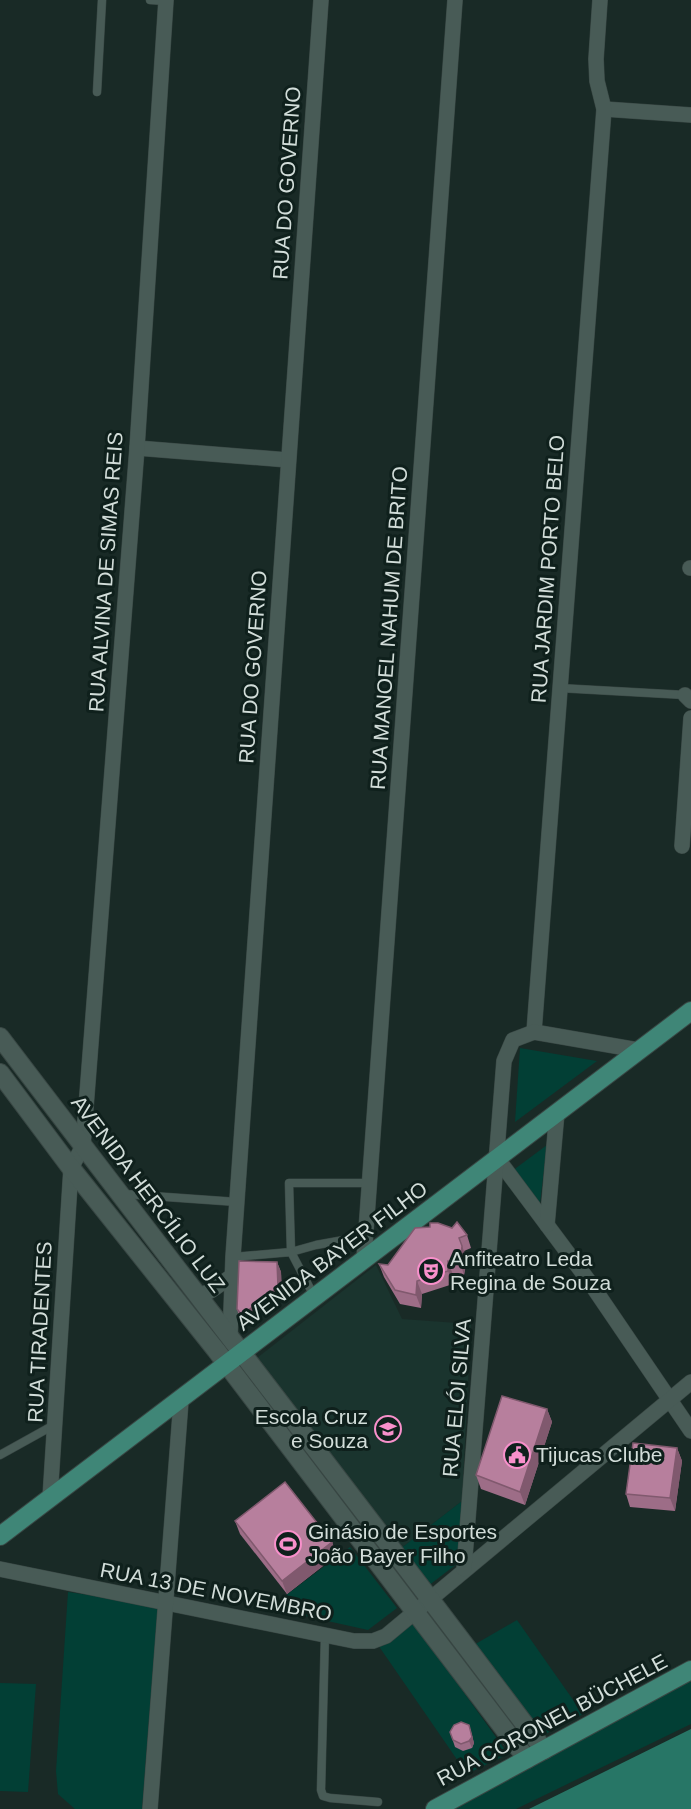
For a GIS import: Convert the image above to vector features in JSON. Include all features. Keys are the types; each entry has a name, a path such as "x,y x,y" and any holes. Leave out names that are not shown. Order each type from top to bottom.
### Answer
{"main road":[{"name":"AVENIDA BAYER FILHO","path":"0,1536 181,1401 233,1352 314,1296 691,1011"},
{"name":"RUA CORONEL BÜCHELE","path":"435,1809 691,1670"}],"street":[{"name":"RUA DO GOVERNO","path":"233,1352 233,1257 321,0"},
{"name":"RUA MANOEL NAHUM DE BRITO","path":"364,1258 455,0"},
{"name":"RUA JARDIM PORTO BELO","path":"534,1032 604,110 596,70 600,0"},
{"name":"RUA ALVINA DE SIMAS REIS","path":"83,1146 137,448 166,1"},
{"path":"604,110 691,115"},
{"path":"137,448 288,460"},
{"path":"682,846 691,718"},
{"path":"534,1032 638,1050"},
{"name":"RUA ELÓI SILVA","path":"464,1569 504,1061 513,1040 534,1032"},
{"name":"AVENIDA HERCÍLIO LUZ","path":"0,1036 198,1297 233,1352 414,1612 527,1759"},
{"name":"AVENIDA HERCÍLIO LUZ","path":"0,1073 71,1168 233,1352 430,1598 544,1750"},
{"path":"547,1225 557,1112"},
{"path":"71,1168 83,1146"},
{"path":"496,1158 591,1284 691,1431"},
{"name":"RUA TIRADENTES","path":"50,1498 71,1168"},
{"path":"198,1297 232,1276"},
{"name":"RUA 13 DE NOVEMBRO","path":"0,1569 354,1641 373,1641 386,1636 691,1382"},
{"path":"150,1809 181,1401"}],"lane":[{"path":"97,92 102,0"},
{"path":"150,0 166,1"},
{"path":"560,688 688,698"},
{"path":"314,1296 291,1252 289,1183 370,1184"},
{"path":"120,1194 237,1202"},
{"path":"233,1257 291,1252 366,1236"},
{"path":"0,1455 56,1424"},
{"path":"325,1635 321,1790 323,1796 330,1798 378,1802"}],"shaded area":[{"path":"520,1048 597,1061 515,1122"},
{"path":"547,1145 540,1203 512,1171"},
{"name":"Escola Cruz e Souza","path":"376,1265 402,1319 471,1324 462,1501 400,1549 257,1358"},
{"path":"462,1501 458,1563 428,1586 400,1549"},
{"path":"350,1547 397,1608 368,1630 269,1608"},
{"path":"68,1592 158,1605 142,1809 75,1809 58,1794 56,1771"},
{"path":"517,1620 583,1714 538,1738 472,1646"},
{"path":"414,1623 508,1754 467,1774 378,1645"},
{"path":"691,1674 691,1724 516,1809 442,1809"},
{"path":"0,1683 36,1684 28,1792 0,1791"},
{"path":"691,1729 691,1809 529,1809"}],"building":[{"name":"Anfiteatro Leda Regina de Souza","path":"457,1222 467,1235 459,1238 462,1246 460,1262 448,1261 448,1271 417,1281 416,1295 395,1290 379,1264 388,1265 415,1228 430,1227 430,1223 438,1223 452,1228"},
{"path":"239,1261 277,1262 278,1287 242,1315 237,1309"},
{"name":"Tijucas Clube","path":"502,1396 547,1409 520,1492 476,1475"},
{"path":"633,1443 677,1448 670,1498 626,1494"},
{"name":"Ginásio de Esportes João Bayer Filho","path":"285,1482 332,1542 282,1581 235,1521"},
{"path":"461,1722 469,1725 472,1737 461,1744 453,1740 450,1732 454,1725"}],"place":[{"name":"Anfiteatro Leda Regina de Souza","path":"431,1271"},
{"name":"Escola Cruz e Souza","path":"388,1429"},
{"name":"Tijucas Clube","path":"517,1455"},
{"name":"Ginásio de Esportes João Bayer Filho","path":"288,1544"}]}
